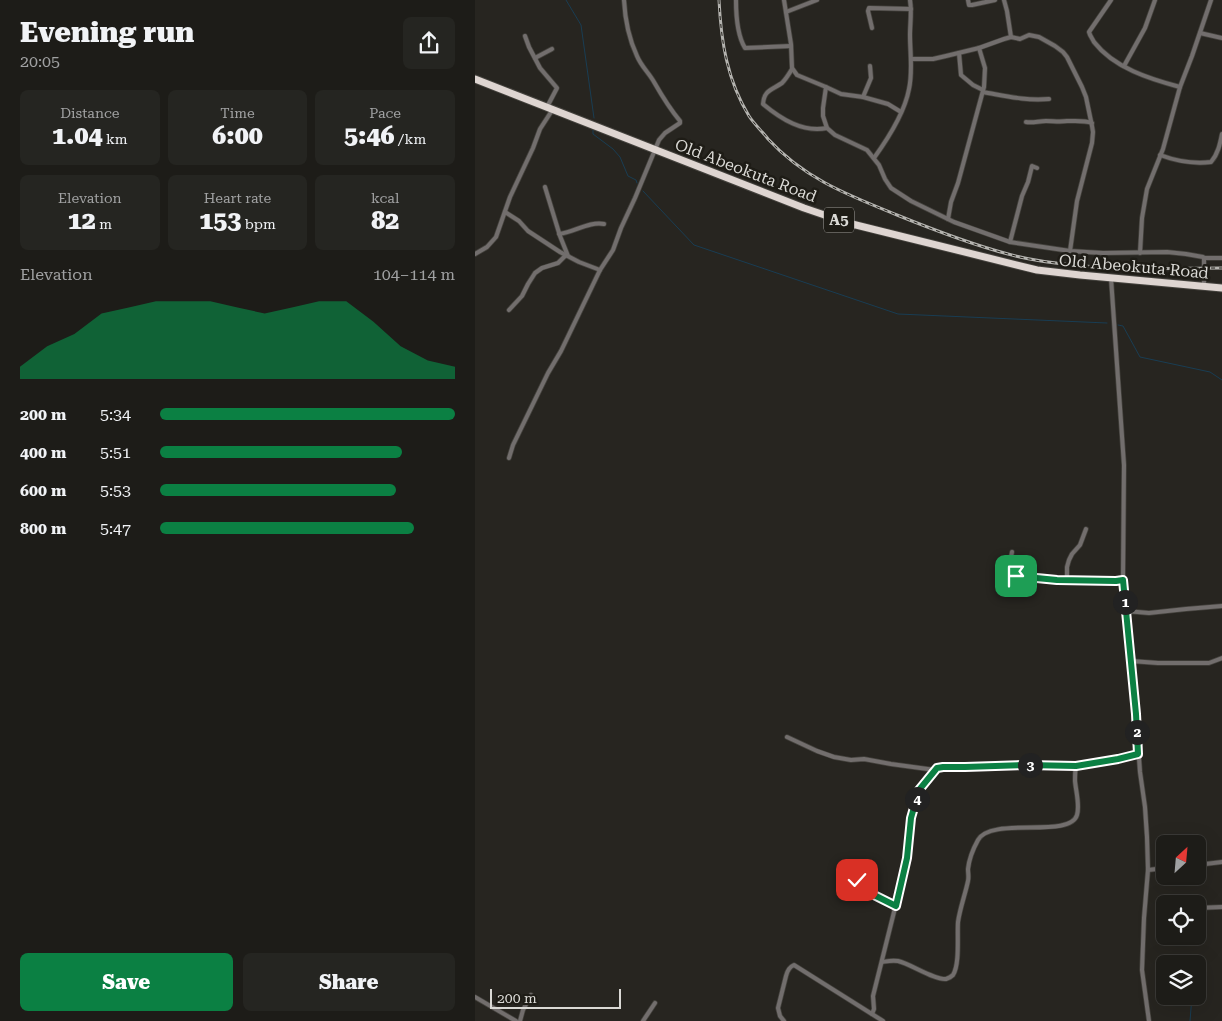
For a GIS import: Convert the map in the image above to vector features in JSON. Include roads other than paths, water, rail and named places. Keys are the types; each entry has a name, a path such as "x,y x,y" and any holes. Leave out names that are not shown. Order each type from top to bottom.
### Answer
{"highway":[{"name":"Old Abeokuta Road","path":"475,79 848,223 1037,270 1222,288"}],"street":[{"path":"509,458 513,445 547,373 561,351 600,270 613,250 655,150 662,137 679,125 679,121 637,57 628,31 624,0"},
{"path":"736,0 738,26 745,48 791,46"},
{"path":"784,0 791,46 792,68 782,83 767,92 763,99 763,104 805,128 815,130 827,128"},
{"path":"786,12 817,0"},
{"path":"874,158 901,112 910,88 910,0"},
{"path":"968,0 969,5 972,6 995,0"},
{"path":"1004,0 1011,38"},
{"path":"1111,0 1089,33 1105,54 1140,74 1180,86"},
{"path":"1124,66 1145,28 1155,0"},
{"path":"1141,253 1142,218 1147,189 1160,155 1180,86 1211,0"},
{"path":"873,28 868,11 869,8 911,9"},
{"path":"1200,33 1222,38"},
{"path":"911,59 933,58 959,53 1011,38 1020,39 1029,35 1039,37 1063,52 1082,87 1092,123 1092,143 1077,201 1070,251"},
{"path":"475,254 487,247 496,237 510,197 533,148 557,88 540,68 525,36"},
{"path":"948,219 951,202 961,174 986,78 979,48"},
{"path":"535,58 552,49"},
{"path":"959,53 961,75 983,91 1017,99 1049,99"},
{"path":"863,97 871,78 871,66"},
{"path":"792,68 797,75 824,85 841,94 863,97 888,104 901,112"},
{"path":"826,87 823,116 827,128 835,135 867,150 874,158 891,188 911,201 948,219 1010,242 1070,251 1167,252 1204,258 1222,258"},
{"path":"1026,122 1080,121 1092,123"},
{"path":"1160,155 1171,159 1211,162 1219,148 1222,134"},
{"path":"1010,242 1032,166 1037,168"},
{"path":"545,187 567,255"},
{"path":"505,212 519,220 528,231 567,255 600,270"},
{"path":"559,234 598,223 604,224"},
{"path":"509,310 522,296 535,273 542,268 558,263 567,255"},
{"path":"1204,258 1204,286"},
{"path":"1111,278 1124,465 1123,580 1138,754 1145,807 1148,870 1142,970 1149,1021"},
{"path":"1070,580 1067,578 1067,568 1072,554 1080,545 1086,529"},
{"path":"1012,552 1008,573 1010,575 1070,580 1123,580"},
{"path":"1126,611 1149,613 1222,606"},
{"path":"1131,661 1209,663 1222,658"},
{"path":"787,737 834,757 851,760 872,760 935,770 943,767 1076,766 1138,754"},
{"path":"882,962 895,960 946,979 953,975 956,968 958,922 969,879 972,853 977,841 983,834 990,831 1050,827 1073,822 1077,814 1076,766"},
{"path":"872,1014 874,1009 873,996 907,858 911,818 919,790 935,770"},
{"path":"1206,864 1222,862"},
{"path":"1148,870 1156,869"},
{"path":"857,880 874,895 896,906"},
{"path":"1206,908 1222,907"},
{"path":"784,1021 780,1016 778,1008 786,976 794,965 883,1021"},
{"path":"475,997 518,1021 531,995"},
{"path":"643,1021 655,1003"}],"waterway":[{"path":"566,0 581,25 594,118"},
{"path":"593,130 593,134 613,149 620,157 628,176 636,180 637,183"},
{"path":"643,191 694,245 898,314 1107,323"},
{"path":"1118,325 1123,326 1140,357 1210,372 1222,380"},
{"path":"1190,1021 1191,1005"}],"railway":[{"path":"719,0 721,30 730,74 741,102 749,116 782,153 812,175 844,193 938,231 980,246 1024,258 1111,268 1222,268"}]}
